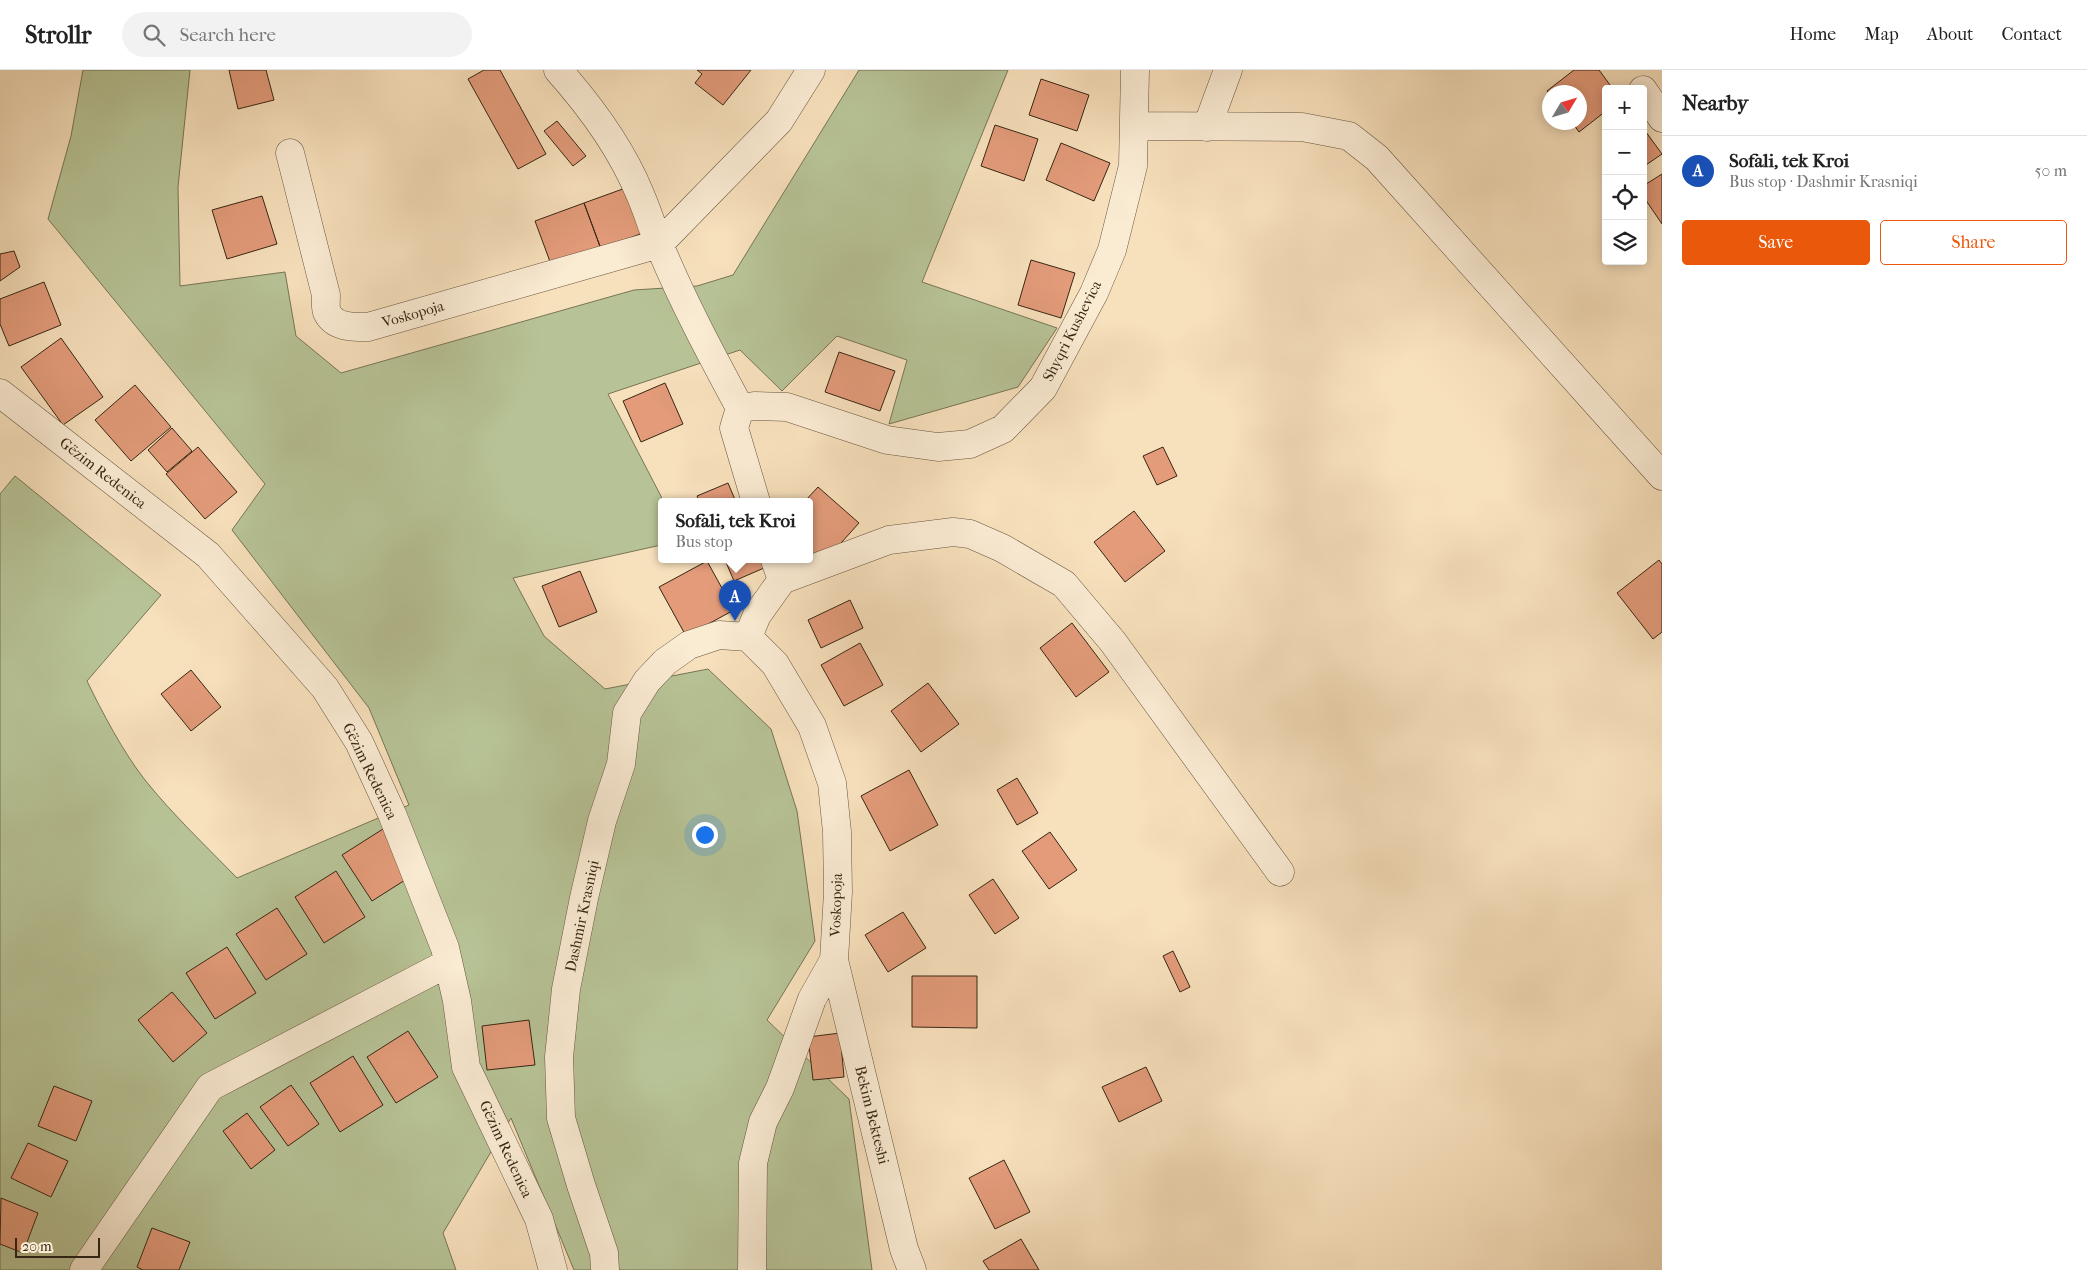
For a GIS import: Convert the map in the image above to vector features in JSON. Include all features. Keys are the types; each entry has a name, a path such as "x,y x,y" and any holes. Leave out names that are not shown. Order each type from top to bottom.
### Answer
{"street":[{"path":"558,70 585,100 623,159 640,193 659,244 705,343 740,408 734,428 755,498"},
{"path":"659,244 779,121 811,70"},
{"name":"Shyqri Kushevica","path":"740,408 754,406 786,407 886,440 938,447 970,444 1004,428 1043,388 1094,293 1112,250 1133,166 1135,70"},
{"path":"1207,127 1228,70"},
{"path":"1630,70 1640,85"},
{"path":"1647,95 1662,118"},
{"path":"1134,126 1302,127 1350,136 1377,158 1662,476"},
{"name":"Voskopoja","path":"290,153 326,296 327,312 336,323 352,327 368,327 659,244"},
{"name":"Gëzim Redenica","path":"0,393 208,555 325,688 359,742 392,814 446,948 457,1001 466,1067 539,1219 553,1270"},
{"path":"813,561 889,540 954,532 970,534 1002,548 1064,584 1112,642 1280,872"},
{"path":"748,637 779,570 805,563"},
{"name":"Dashmir Krasniqi","path":"605,1270 604,1253 561,1118 559,1057 566,989 584,898 602,821 621,764 627,713 647,681 665,662 690,645 719,635 748,637"},
{"name":"Voskopoja","path":"748,637 775,664 812,726 832,783 838,892 834,960 812,999 780,1088 763,1122 753,1163 752,1270"},
{"name":"Bekim Bekteshi","path":"834,960 902,1240 912,1270"},
{"path":"84,1270 210,1087 448,962"}],"green space":[{"path":"83,70 190,70 178,187 180,286 285,272 296,336 341,373 634,290 697,286 733,275 859,70 1008,70 922,282 1057,328 1018,387 889,424 907,360 837,336 782,391 740,350 608,394 662,498 658,498 658,546 513,578 544,636 605,689 708,669 771,729 797,811 815,941 767,1020 849,1099 872,1270 574,1270 511,1118 443,1233 456,1270 0,1270 0,494 15,476 161,595 87,681 121,745 145,780 178,818 237,878 409,805 369,708 232,530 265,484 48,219 71,136"}],"building":[{"path":"229,70 266,70 274,100 238,109"},
{"path":"484,70 500,70 546,154 518,169 468,79"},
{"path":"697,70 751,70 723,105 695,83 702,74"},
{"path":"1574,70 1599,70 1610,85 1602,85 1602,114 1587,126 1587,85 1555,85"},
{"path":"1041,79 1089,95 1077,131 1029,115"},
{"path":"557,121 586,156 573,166 544,131"},
{"path":"995,125 1038,139 1024,181 981,166"},
{"path":"1647,133 1662,154 1647,164"},
{"path":"1061,143 1110,163 1094,201 1046,180"},
{"path":"1662,174 1662,224 1647,202 1647,183"},
{"path":"631,186 648,231 601,249 584,203"},
{"path":"262,196 277,244 227,259 212,210"},
{"path":"584,203 601,249 552,267 535,221"},
{"path":"14,251 20,267 0,281 0,254"},
{"path":"1031,260 1075,273 1061,318 1018,305"},
{"path":"44,282 61,325 9,346 0,324 0,299"},
{"path":"61,338 103,397 63,425 21,367"},
{"path":"839,352 895,371 880,411 825,392"},
{"path":"665,383 683,424 641,442 623,401"},
{"path":"135,385 171,427 131,461 95,420"},
{"path":"172,428 192,451 167,472 148,450"},
{"path":"198,447 237,492 205,519 166,474"},
{"path":"1163,447 1177,476 1157,485 1143,456"},
{"path":"728,483 734,498 698,498 697,496"},
{"path":"818,487 859,523 823,563 813,554 813,498 808,498"},
{"path":"1134,511 1165,551 1125,582 1094,542"},
{"path":"1659,560 1662,564 1662,632 1653,639 1617,593"},
{"path":"703,563 708,563 734,610 686,636 659,587"},
{"path":"726,563 762,563 764,568 734,581"},
{"path":"580,571 597,612 559,627 542,586"},
{"path":"850,600 863,628 821,648 808,620"},
{"path":"1072,623 1109,672 1076,697 1040,648"},
{"path":"860,643 883,685 844,706 821,665"},
{"path":"191,670 221,707 191,731 161,694"},
{"path":"928,683 959,724 921,752 891,711"},
{"path":"909,770 938,825 890,851 861,796"},
{"path":"1017,778 1038,813 1017,825 997,790"},
{"path":"383,829 413,875 372,901 342,855"},
{"path":"1050,832 1077,870 1049,889 1022,851"},
{"path":"336,871 365,917 324,943 295,897"},
{"path":"993,879 1019,918 995,934 969,895"},
{"path":"277,908 307,954 266,980 236,934"},
{"path":"903,912 926,948 888,972 865,935"},
{"path":"227,947 256,993 215,1019 186,973"},
{"path":"1173,951 1190,987 1180,992 1163,956"},
{"path":"912,976 977,976 977,1028 912,1027"},
{"path":"172,992 207,1033 173,1062 138,1020"},
{"path":"529,1020 535,1065 487,1070 482,1026"},
{"path":"408,1031 438,1077 396,1103 367,1057"},
{"path":"840,1033 844,1077 813,1080 808,1037"},
{"path":"353,1056 383,1105 340,1132 310,1083"},
{"path":"1146,1067 1162,1101 1119,1122 1102,1087"},
{"path":"291,1085 319,1124 288,1146 260,1107"},
{"path":"54,1086 92,1101 76,1141 38,1126"},
{"path":"247,1113 275,1150 251,1169 223,1131"},
{"path":"28,1143 68,1161 51,1197 11,1178"},
{"path":"1004,1160 1030,1212 995,1229 969,1178"},
{"path":"1,1198 38,1213 23,1253 0,1244"},
{"path":"152,1228 190,1242 179,1270 143,1270 137,1267"},
{"path":"1021,1239 1039,1270 989,1270 983,1261"}],"place":[{"name":"Sofali, tek Kroi","path":"735,621"}]}
